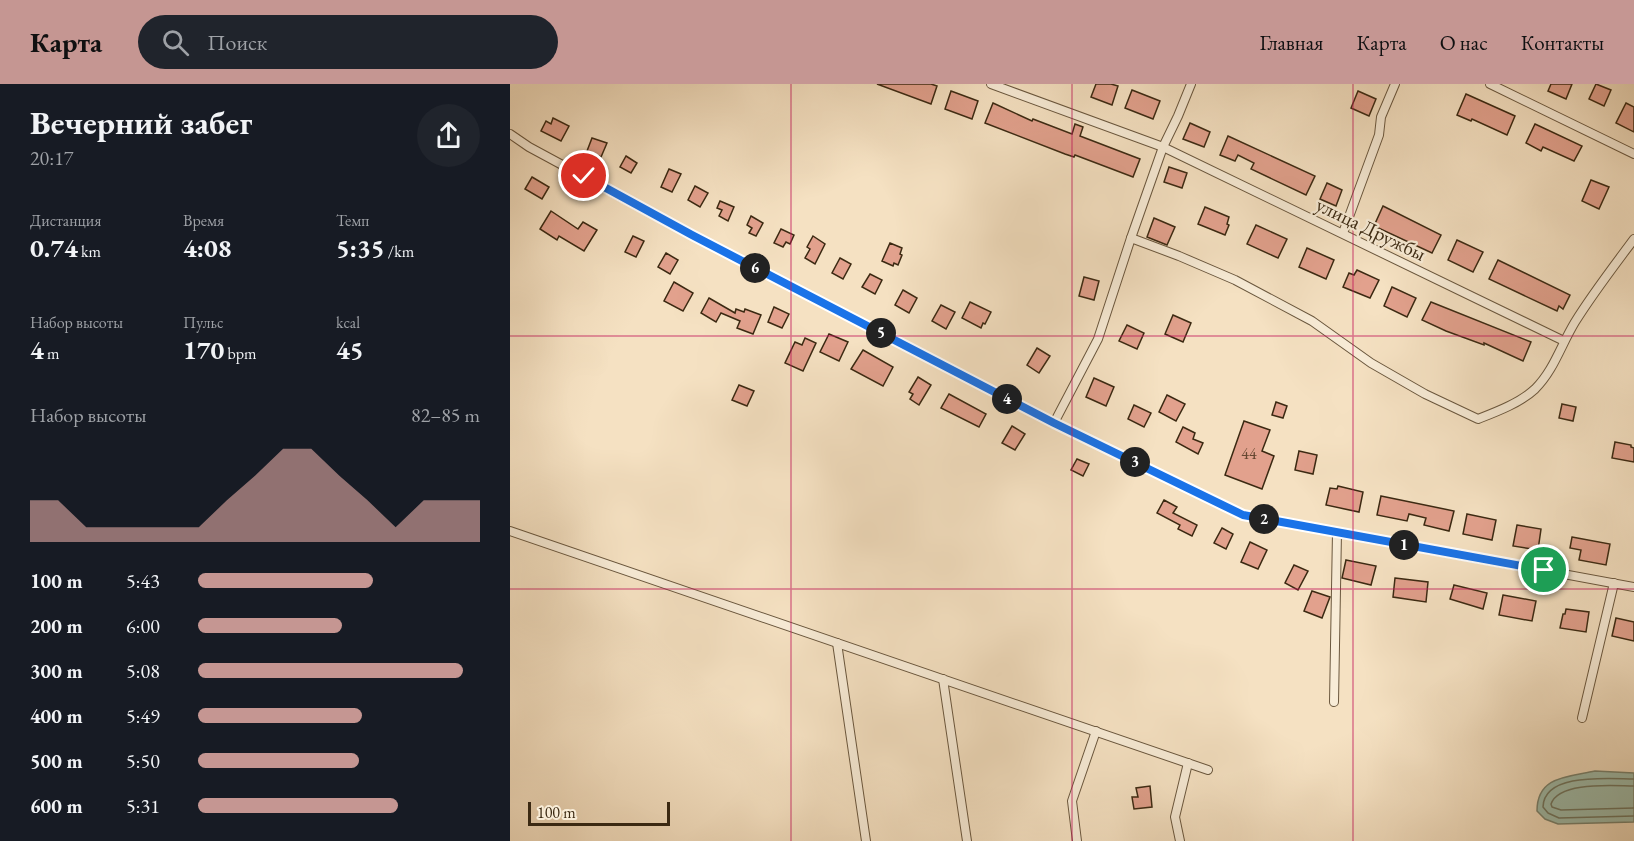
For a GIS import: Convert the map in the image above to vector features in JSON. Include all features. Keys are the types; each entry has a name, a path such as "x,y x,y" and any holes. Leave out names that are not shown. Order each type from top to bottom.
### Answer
{"street":[{"name":"улица Дружбы","path":"991,84 1163,147 1564,341"},
{"path":"1054,423 1098,339 1163,147 1191,84"},
{"path":"1342,233 1379,135 1381,117 1395,84"},
{"path":"1490,84 1634,154"},
{"path":"510,134 529,147 692,235 1054,423 1243,515 1634,587 1634,582"},
{"path":"1131,238 1235,280 1312,321 1371,363 1416,389 1478,419 1533,391 1551,371 1564,341 1588,301 1634,239"},
{"path":"510,531 1208,770"},
{"path":"1334,702 1336,532"},
{"path":"1582,718 1614,583"},
{"path":"837,643 866,841"},
{"path":"943,679 967,841"},
{"path":"1077,841 1072,801 1096,731"},
{"path":"1180,841 1175,817 1188,763"}],"water":[{"path":"1595,771 1634,773 1634,822 1558,824 1545,819 1537,811 1538,799 1548,785 1565,777"}],"building":[{"path":"877,84 931,84 937,86 931,104"},
{"path":"1096,84 1118,86 1112,105 1091,97"},
{"path":"1551,84 1572,84 1566,99 1548,91"},
{"path":"1596,84 1611,90 1604,106 1589,99"},
{"path":"1132,90 1160,101 1153,119 1125,108"},
{"path":"951,91 978,101 972,119 945,109"},
{"path":"1358,91 1376,99 1369,116 1351,108"},
{"path":"1466,94 1515,116 1507,135 1472,119 1471,121 1457,115"},
{"path":"993,103 1032,121 1033,119 1072,134 1075,124 1083,127 1080,136 1140,159 1133,177 985,123"},
{"path":"1626,103 1634,107 1634,132 1616,123"},
{"path":"553,118 569,126 561,141 541,131 546,121 551,124"},
{"path":"1190,123 1210,132 1204,147 1183,139"},
{"path":"1535,124 1582,146 1574,161 1543,147 1541,151 1526,143"},
{"path":"1228,136 1315,176 1306,195 1251,169 1254,163 1238,155 1235,161 1220,155"},
{"path":"592,138 607,143 601,157 587,151"},
{"path":"626,156 637,163 631,173 620,167"},
{"path":"1169,167 1187,173 1182,188 1164,182"},
{"path":"669,169 681,174 672,192 661,187"},
{"path":"532,177 549,187 542,199 525,189"},
{"path":"1591,180 1609,187 1599,209 1582,201"},
{"path":"1327,183 1342,190 1336,206 1320,199"},
{"path":"695,186 708,193 700,207 688,200"},
{"path":"720,201 734,207 728,221 719,216 722,210 717,208"},
{"path":"1383,206 1441,235 1432,253 1374,226"},
{"path":"1205,207 1229,217 1225,235 1198,224"},
{"path":"551,211 578,229 583,222 597,230 584,251 559,236 557,240 540,229"},
{"path":"751,216 763,223 756,236 749,233 752,228 747,225"},
{"path":"1154,218 1175,227 1167,245 1147,237"},
{"path":"1256,225 1287,239 1278,258 1247,244"},
{"path":"781,229 794,235 790,244 786,242 783,247 774,243"},
{"path":"633,236 644,241 636,257 625,252"},
{"path":"813,236 825,244 815,264 805,258 810,249 807,247"},
{"path":"1457,240 1483,252 1473,272 1448,260"},
{"path":"890,243 902,248 898,265 894,263 893,266 882,261"},
{"path":"1307,248 1334,260 1326,279 1299,267"},
{"path":"666,253 678,260 670,274 658,267"},
{"path":"840,258 851,264 843,279 832,273"},
{"path":"1498,260 1570,295 1563,309 1559,306 1557,311 1489,279"},
{"path":"1357,270 1379,280 1370,298 1343,287 1349,273 1354,275"},
{"path":"870,274 882,280 875,294 862,287"},
{"path":"1084,277 1099,281 1094,300 1079,296"},
{"path":"674,282 693,293 683,311 664,301"},
{"path":"1392,287 1416,298 1407,317 1384,306"},
{"path":"903,290 917,298 909,313 895,305"},
{"path":"709,298 735,313 736,309 744,312 745,309 761,315 753,334 737,328 740,321 721,313 716,322 701,313"},
{"path":"970,302 991,312 981,328 962,318"},
{"path":"1431,302 1531,342 1523,361 1484,343 1484,345 1422,320"},
{"path":"941,305 955,312 946,329 932,321"},
{"path":"774,307 789,314 782,328 768,322"},
{"path":"1173,315 1191,323 1183,342 1165,334"},
{"path":"1127,325 1144,333 1137,349 1119,341"},
{"path":"829,334 848,342 839,361 820,352"},
{"path":"805,338 816,343 803,371 785,363 795,342 802,345"},
{"path":"1037,348 1050,356 1039,373 1027,365"},
{"path":"863,350 893,367 883,386 851,369"},
{"path":"918,377 931,385 919,405 910,399 913,394 909,392"},
{"path":"1094,378 1114,387 1106,406 1086,397"},
{"path":"739,385 754,391 747,406 732,400"},
{"path":"949,394 986,414 979,427 941,408"},
{"path":"1167,395 1185,404 1176,421 1159,412"},
{"path":"1276,402 1287,406 1283,418 1272,415"},
{"path":"1562,404 1576,407 1573,421 1559,418"},
{"path":"1134,405 1151,413 1144,427 1128,419"},
{"path":"1244,421 1270,430 1262,451 1274,456 1262,489 1225,475"},
{"path":"1012,426 1025,434 1015,450 1002,443"},
{"path":"1183,427 1195,433 1193,439 1203,443 1198,454 1176,442"},
{"path":"1615,442 1631,445 1634,448 1634,462 1612,458"},
{"path":"1299,451 1317,455 1313,474 1295,470"},
{"path":"1077,459 1089,464 1083,476 1071,470"},
{"path":"1338,486 1363,492 1359,512 1326,505 1330,488 1337,489"},
{"path":"1381,496 1454,511 1449,531 1424,525 1426,518 1409,514 1407,521 1377,515"},
{"path":"1164,500 1177,507 1173,513 1197,525 1192,536 1178,529 1180,525 1157,513"},
{"path":"1467,514 1496,520 1492,540 1463,534"},
{"path":"1517,525 1541,529 1538,550 1513,546"},
{"path":"1222,528 1233,534 1226,549 1214,543"},
{"path":"1572,537 1610,544 1606,565 1579,560 1581,550 1570,548"},
{"path":"1250,542 1267,550 1258,569 1241,562"},
{"path":"1346,560 1376,566 1371,585 1342,578"},
{"path":"1294,565 1308,571 1298,590 1285,583"},
{"path":"1395,578 1428,582 1426,602 1393,597"},
{"path":"1454,585 1487,593 1483,609 1450,599"},
{"path":"1312,591 1330,597 1322,618 1304,611"},
{"path":"1503,595 1536,601 1532,621 1499,615"},
{"path":"1566,609 1589,612 1586,632 1560,628"},
{"path":"1616,618 1634,622 1634,641 1612,636"},
{"path":"1150,786 1152,807 1134,809 1132,797 1138,797 1136,788"}],"route":[{"path":"584,176 692,235 1054,423 1243,515 1544,570"}]}
